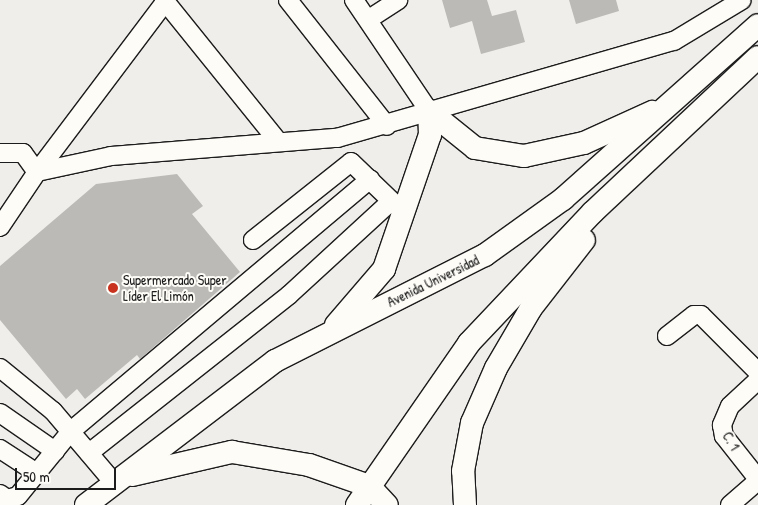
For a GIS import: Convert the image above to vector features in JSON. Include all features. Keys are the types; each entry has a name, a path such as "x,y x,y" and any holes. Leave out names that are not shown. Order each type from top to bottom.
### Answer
{"main road":[{"name":"Avenida Universidad","path":"86,505 274,361 332,330 485,255 563,199 676,101 758,25"},
{"path":"357,505 469,343 593,212 758,57"},
{"path":"429,111 475,148 524,156 584,143 676,101"},
{"path":"332,330 384,269 397,207 430,135 429,111"},
{"path":"465,505 463,471 472,423 496,368 531,308 585,240 593,212"},
{"path":"116,481 232,452 289,459 369,486 387,505"}],"street":[{"path":"288,0 387,126"},
{"path":"354,0 369,19 429,111"},
{"path":"369,19 398,0"},
{"path":"37,172 112,156 277,140 337,138 387,126 429,111 674,41 742,0"},
{"path":"0,227 37,172 165,1 277,140"},
{"path":"0,152 23,153 37,172"},
{"path":"89,453 282,301 397,207 357,164 343,164 253,240"},
{"path":"0,494 7,500 16,498 71,431 370,179"},
{"path":"667,336 694,315 701,315 758,372"},
{"path":"0,368 71,431 116,481"},
{"name":"C. 1","path":"758,380 730,406 722,425 724,436 758,480"},
{"path":"0,414 55,451"},
{"path":"0,449 37,473"},
{"path":"730,505 758,480"}],"building":[{"path":"442,0 487,0 492,16 516,10 525,42 481,54 472,21 450,28"},
{"path":"569,0 616,0 619,11 576,24"},
{"name":"Supermercado Super Líder El Limón","path":"177,174 203,206 192,214 240,272 140,359 137,355 85,399 77,389 66,399 0,320 0,266 96,184"}],"place":[{"name":"Supermercado Super Líder El Limón","path":"113,288"}]}
